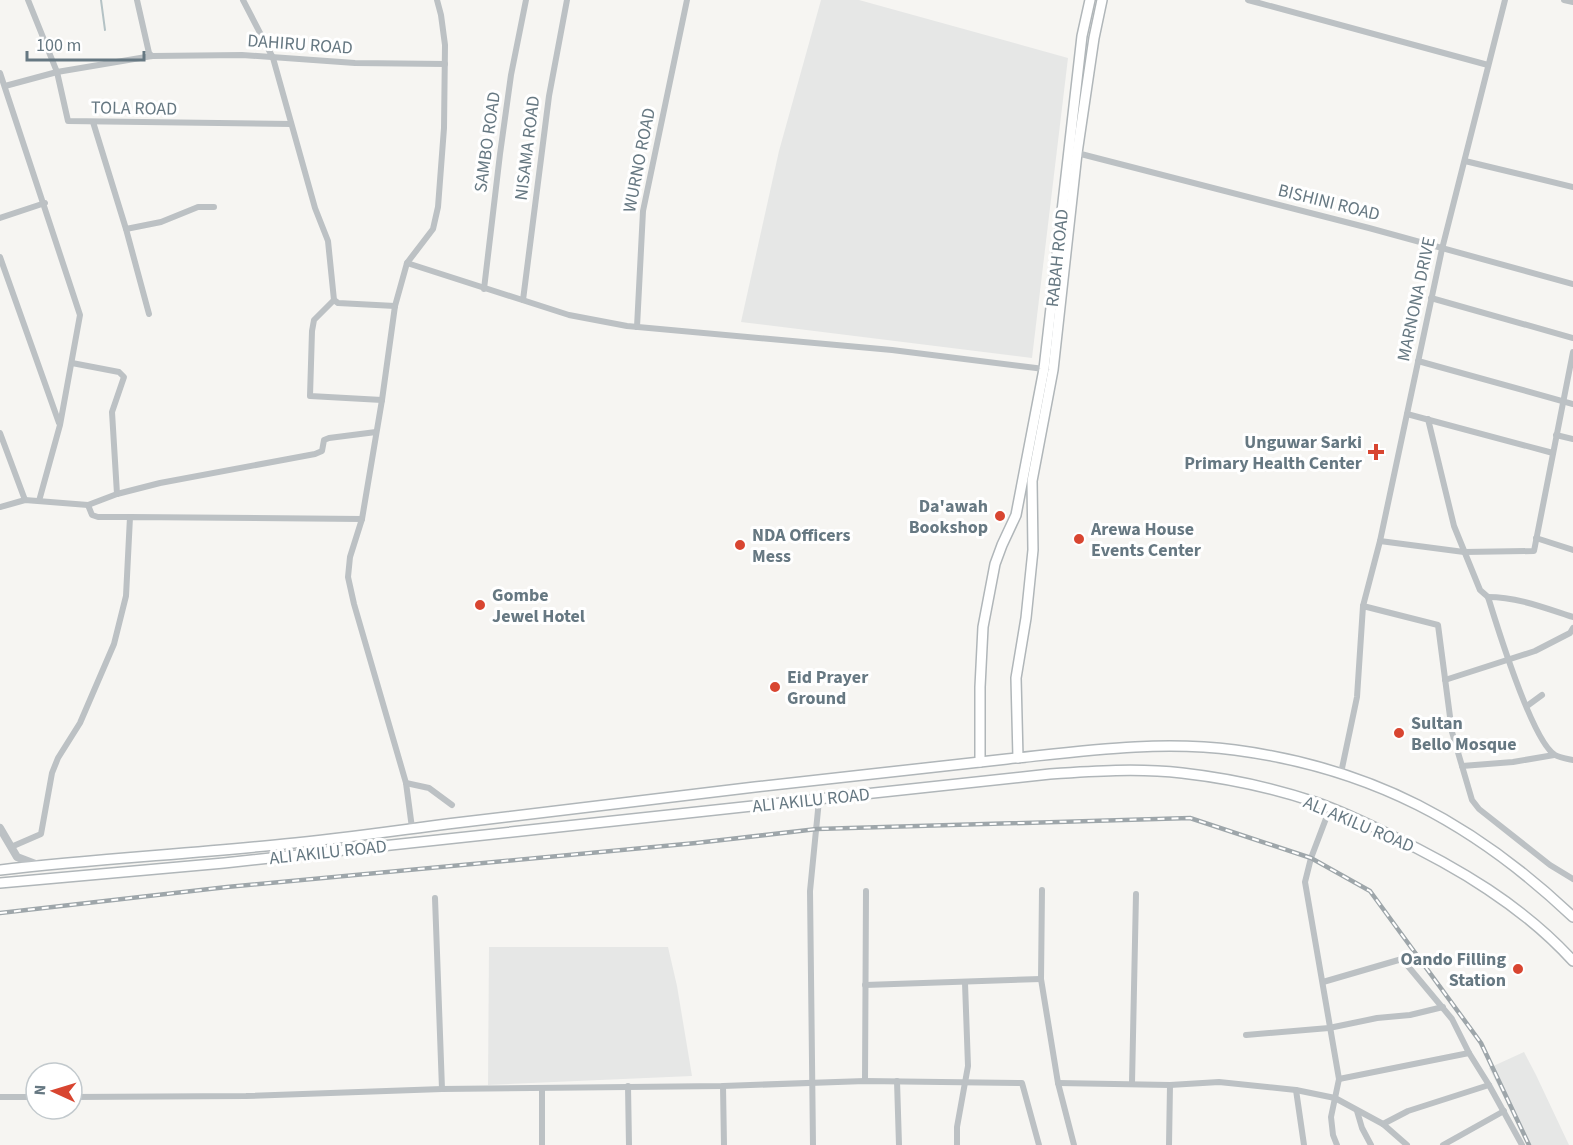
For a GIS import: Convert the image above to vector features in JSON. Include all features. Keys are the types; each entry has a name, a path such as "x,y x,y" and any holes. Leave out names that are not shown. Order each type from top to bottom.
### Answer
{"main road":[{"name":"RABAH ROAD","path":"980,762 983,627 995,564 1016,515 1044,369 1082,36 1090,0"},
{"name":"RABAH ROAD","path":"1018,758 1016,678 1026,618 1033,550 1032,481 1052,378 1077,153 1102,0"},
{"name":"ALI AKILU ROAD","path":"0,870 287,844 1018,758 1130,747 1199,746 1268,756 1341,773 1414,802 1467,832 1520,870 1573,916"},
{"name":"ALI AKILU ROAD","path":"0,883 224,863 1050,774 1142,770 1224,779 1316,802 1330,808 1409,844 1469,877 1534,924 1557,943 1573,961"},
{"path":"223,850 224,863"}],"street":[{"name":"TOLA ROAD","path":"28,0 57,72 68,121 291,124"},
{"path":"137,0 149,53 152,56"},
{"path":"243,0 273,58 315,208 328,241 334,300"},
{"path":"412,828 406,783 348,577 350,557 362,519 382,400 394,306 407,263 433,229 438,207 444,128 445,45 437,0"},
{"name":"SAMBO ROAD","path":"484,289 500,154 526,0"},
{"name":"NISAMA ROAD","path":"522,300 549,96 567,0"},
{"name":"WURNO ROAD","path":"637,327 643,210 687,0"},
{"path":"1248,0 1488,64"},
{"name":"MARNONA DRIVE","path":"1341,773 1357,697 1363,606 1380,541 1442,249 1504,0"},
{"path":"1564,0 1573,2"},
{"name":"DAHIRU ROAD","path":"5,86 57,72 152,56 242,55 355,63 445,64"},
{"path":"0,73 45,203 80,315 60,425 39,501"},
{"path":"93,122 149,314"},
{"name":"BISHINI ROAD","path":"1077,153 1369,228 1573,284"},
{"path":"1465,161 1573,187"},
{"path":"0,218 45,203"},
{"path":"126,229 161,222 194,208 214,207"},
{"path":"0,257 60,425"},
{"path":"407,263 569,315 637,327 892,351 1044,369"},
{"path":"1431,298 1573,338"},
{"path":"334,300 339,303 394,306"},
{"path":"334,300 314,320 310,396 382,400"},
{"path":"1380,541 1464,552 1534,551 1573,352"},
{"path":"1418,361 1573,404"},
{"path":"72,363 119,372 124,377 112,412 114,478 117,494"},
{"path":"1407,414 1553,453"},
{"path":"1428,419 1454,526 1480,590 1488,597 1508,661 1536,728 1554,755"},
{"path":"0,507 25,500 88,505 117,494 160,483 315,454 322,451 324,440 376,432"},
{"path":"0,433 25,500"},
{"path":"1556,435 1573,439"},
{"path":"88,505 92,515 98,517 362,519"},
{"path":"11,847 41,834 52,773 58,758 80,723 114,644 126,597 130,517"},
{"path":"1536,538 1573,550"},
{"path":"1488,597 1503,597 1526,602 1573,617"},
{"path":"1363,606 1438,625 1452,732 1473,800 1479,809 1550,865 1573,879"},
{"path":"1445,680 1508,661 1561,639 1573,628"},
{"path":"1527,706 1542,695"},
{"path":"1462,766 1513,762 1554,755 1573,760"},
{"path":"406,783 429,788 452,805"},
{"path":"813,1145 810,891 819,800"},
{"path":"1330,808 1311,858 1305,882 1339,1079 1331,1117 1333,1135 1337,1145"},
{"path":"0,828 17,856 40,866"},
{"path":"1042,890 1041,979 1058,1083 1074,1145"},
{"path":"865,1081 866,891"},
{"path":"1132,1083 1136,894"},
{"path":"435,898 442,1089"},
{"path":"1323,982 1402,959 1452,1019 1522,1145"},
{"path":"865,985 1041,979"},
{"path":"957,1145 957,1127 968,1066 965,983"},
{"path":"1246,1035 1329,1028 1377,1018 1410,1015 1443,1007"},
{"path":"1339,1079 1469,1053"},
{"path":"84,1097 246,1096 442,1089 723,1086 865,1081 1023,1083 1039,1145"},
{"path":"897,1081 898,1145"},
{"path":"1058,1083 1170,1085 1219,1082 1296,1090 1335,1098 1383,1124 1407,1145"},
{"path":"1169,1145 1170,1085"},
{"path":"1383,1124 1408,1111 1489,1085"},
{"path":"628,1086 629,1145"},
{"path":"723,1086 724,1145"},
{"path":"542,1088 542,1145"},
{"path":"1296,1090 1304,1145"},
{"path":"0,1097 24,1097"},
{"path":"1357,1111 1362,1128 1371,1145"},
{"path":"1443,1145 1504,1111"}],"shaded area":[{"path":"821,0 859,0 1068,58 1032,358 741,322 779,151"},
{"path":"489,947 668,947 692,1076 488,1085"},
{"path":"1524,1052 1569,1145 1528,1145 1489,1068"}],"waterway":[{"path":"101,0 105,30"}],"railway":[{"path":"0,913 227,887 696,843 817,829 1190,818 1311,858 1370,891 1481,1043 1529,1145"}],"place":[{"name":"Unguwar Sarki Primary Health Center","path":"1376,452"},
{"name":"Da'awah Bookshop","path":"1000,516"},
{"name":"Arewa House Events Center","path":"1079,539"},
{"name":"NDA Officers Mess","path":"740,545"},
{"name":"Gombe Jewel Hotel","path":"480,605"},
{"name":"Eid Prayer Ground","path":"775,687"},
{"name":"Sultan Bello Mosque","path":"1399,733"},
{"name":"Oando Filling Station","path":"1518,969"}]}
